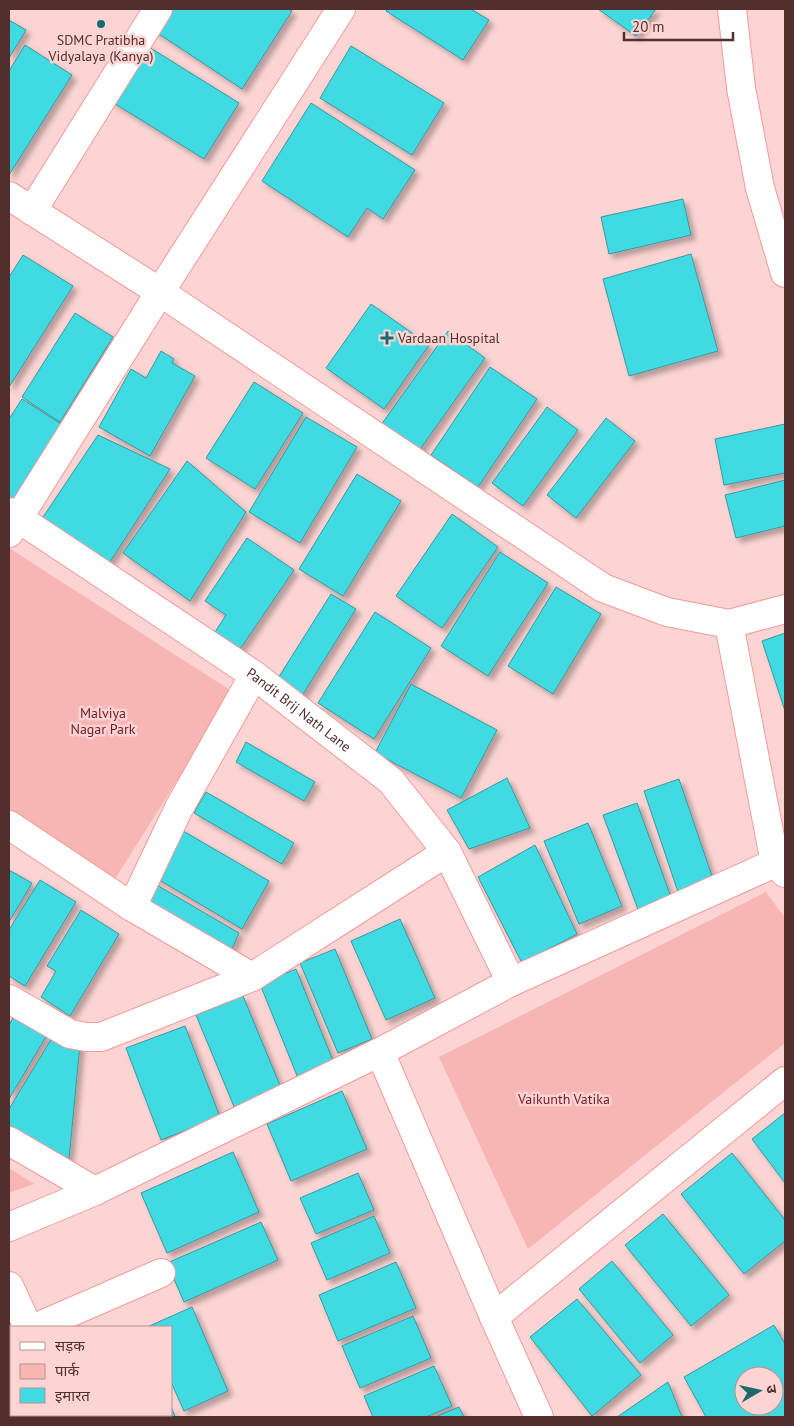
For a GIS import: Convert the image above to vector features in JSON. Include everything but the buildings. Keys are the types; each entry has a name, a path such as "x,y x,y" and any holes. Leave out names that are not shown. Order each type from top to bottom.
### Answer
{"street":[{"path":"32,211 158,9"},
{"path":"12,521 341,9"},
{"path":"732,9 742,88 760,188 785,273"},
{"path":"9,196 160,292 603,588 667,612 729,624 785,609"},
{"name":"Pandit Brij Nath Lane","path":"12,521 254,675 391,781 446,852 511,982"},
{"path":"9,1227 95,1191 380,1052 511,982 780,868 729,624"},
{"path":"132,907 179,808 254,675"},
{"path":"9,825 132,907 252,977"},
{"path":"9,999 70,1034 102,1038 252,977 446,852"},
{"path":"380,1052 539,1417"},
{"path":"494,1317 785,1081"},
{"path":"9,1141 95,1191"},
{"path":"39,1326 161,1273"},
{"path":"9,1286 28,1326"}],"green space":[{"name":"Malviya Nagar Park","path":"9,548 233,692 115,879 9,811"},
{"name":"Vaikunth Vatika","path":"766,892 785,918 785,1043 528,1249 439,1057"},
{"path":"9,1168 34,1184 9,1193"}],"place":[{"name":"SDMC Pratibha Vidyalaya (Kanya)","path":"101,24"},
{"name":"Vardaan Hospital","path":"387,338"}]}
